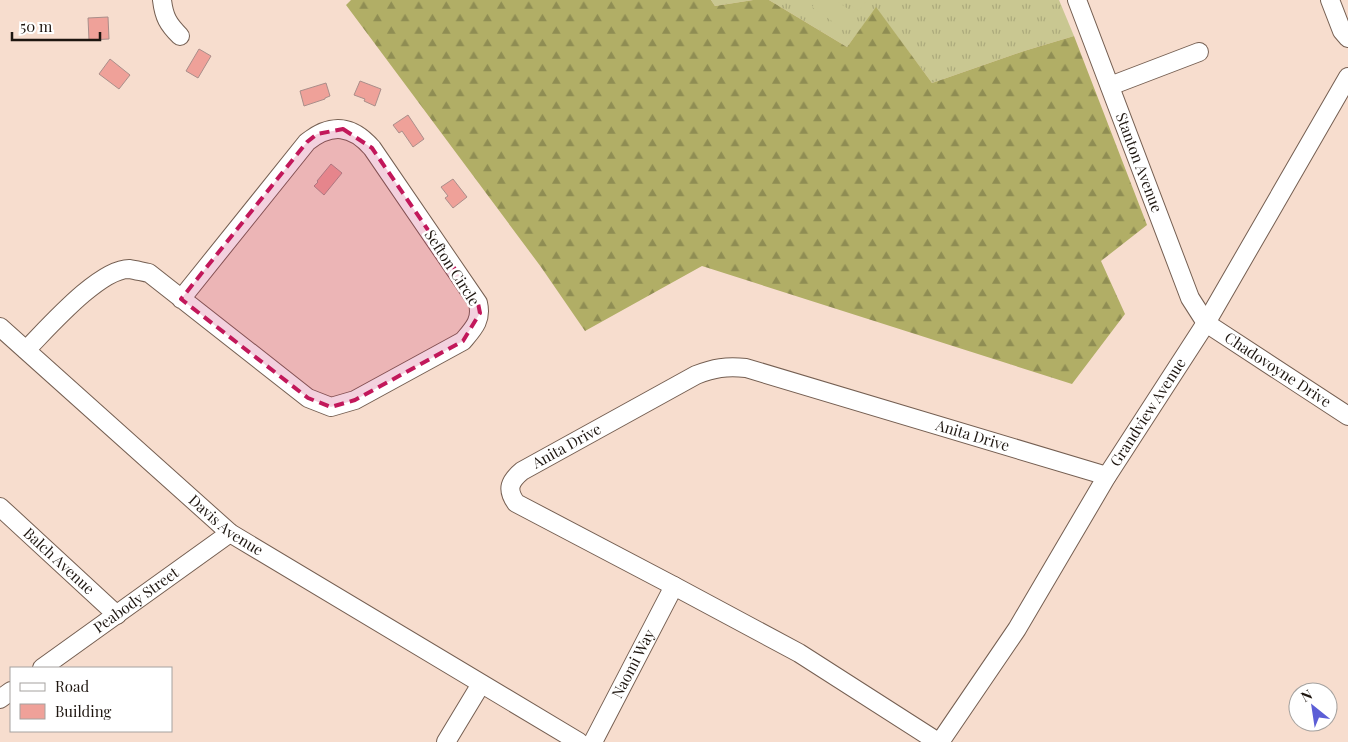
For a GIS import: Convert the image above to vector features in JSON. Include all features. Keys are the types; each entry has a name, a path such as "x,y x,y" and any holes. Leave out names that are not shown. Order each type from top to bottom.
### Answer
{"street":[{"path":"162,0 164,13 169,25 180,36"},
{"name":"Stanton Avenue","path":"1077,0 1190,298 1206,323"},
{"path":"1330,0 1342,31 1348,38"},
{"path":"1110,86 1199,52"},
{"name":"Grandview Avenue","path":"939,742 1017,629 1107,476 1206,323 1348,78"},
{"name":"Sefton Circle","path":"26,350 88,288 108,275 128,269 149,273 181,299 308,398 331,407 355,400 463,341 473,329 480,313 478,302 372,148 366,140 343,129 317,134 307,142 181,299"},
{"name":"Chadovoyne Drive","path":"1206,323 1348,416"},
{"name":"Davis Avenue","path":"0,327 230,533 579,742"},
{"name":"Anita Drive","path":"939,742 799,653 516,503 510,496 510,486 513,479 522,471 696,375 713,369 732,367 746,368 1107,476"},
{"name":"Balch Avenue","path":"0,507 117,614"},
{"name":"Peabody Street","path":"43,667 230,533"},
{"name":"Naomi Way","path":"593,742 674,586"},
{"path":"446,742 481,684"}],"highlighted area":[{"path":"343,129 372,148 478,303 480,313 463,341 355,400 331,407 308,398 181,299 307,142 317,134"}],"green space":[{"path":"351,0 711,0 715,6 753,0 769,0 847,47 876,7 932,83 1074,36 1147,225 1101,261 1125,314 1072,384 702,266 585,331 541,267 346,5"},
{"path":"711,0 753,0 715,6"},
{"path":"769,0 1059,0 1074,36 932,83 876,8 847,47"},
{"path":"817,0 835,0 857,15 846,31 812,7"},
{"path":"843,0 867,0 859,11"}],"building":[{"path":"108,17 109,39 89,40 88,18"},
{"path":"199,49 211,56 198,78 186,71"},
{"path":"110,59 130,75 119,89 99,74"},
{"path":"360,81 381,89 375,106 364,101 365,99 354,95"},
{"path":"326,83 330,96 304,106 300,91"},
{"path":"408,115 424,139 413,147 402,131 399,133 393,125"},
{"path":"331,164 342,173 324,195 314,186"},
{"path":"453,179 467,197 453,208 445,198 448,196 441,187"}]}
